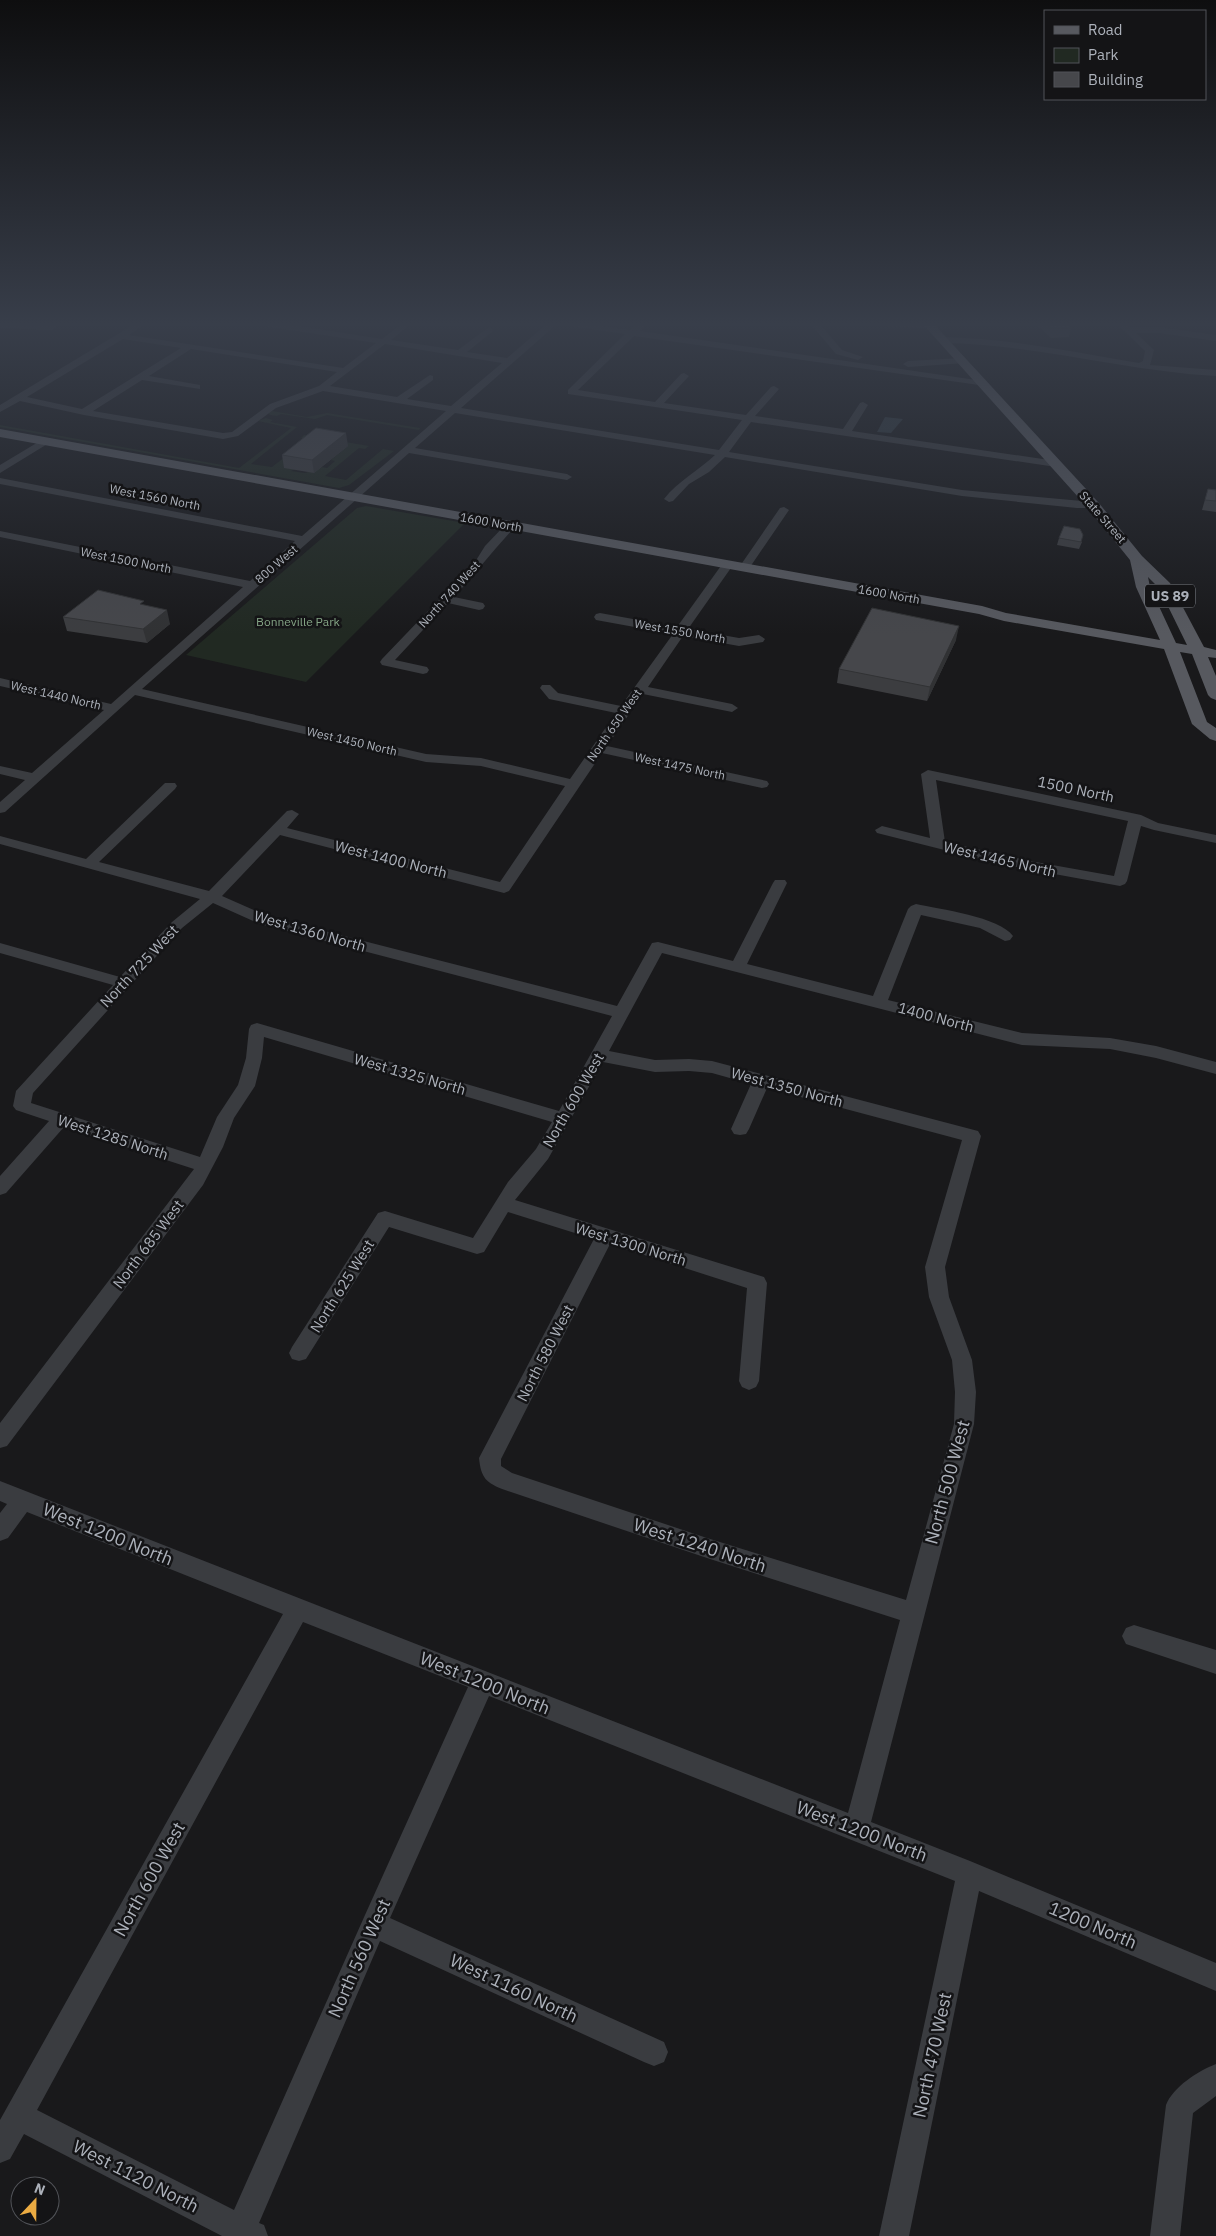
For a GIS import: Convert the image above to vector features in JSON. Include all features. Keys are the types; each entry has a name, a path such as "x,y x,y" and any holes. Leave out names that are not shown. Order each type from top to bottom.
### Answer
{"main road":[{"name":"State Street","path":"1022,426 1093,505 1137,559 1165,586 1195,646 1216,695"},
{"name":"1600 North","path":"0,433 982,610 1004,617 1168,641 1195,646 1216,654"},
{"name":"State Street","path":"1137,559 1143,587 1168,641 1200,724 1216,736"},
{"name":"1600 North","path":"1195,646 1216,645"}],"street":[{"path":"167,426 223,436 234,434 245,426"},
{"name":"800 West","path":"0,809 252,585 435,426"},
{"path":"550,426 962,493 1008,496 1067,505 1093,505"},
{"path":"669,499 685,482 705,470 721,455 742,426"},
{"path":"809,426 1056,464"},
{"path":"846,432 850,426"},
{"path":"0,470 46,441"},
{"path":"408,450 567,477"},
{"name":"West 1560 North","path":"0,482 305,540"},
{"path":"744,568 784,510"},
{"name":"North 740 West","path":"423,670 386,662 446,599 510,525"},
{"name":"West 1500 North","path":"0,534 252,585"},
{"name":"North 650 West","path":"504,888 573,784 727,564"},
{"path":"446,599 479,606"},
{"name":"West 1550 North","path":"600,617 739,642 759,639"},
{"name":"West 1440 North","path":"0,682 113,708"},
{"path":"546,688 554,696 625,711"},
{"path":"639,689 732,708"},
{"name":"West 1450 North","path":"133,691 426,758 481,762 573,784"},
{"name":"West 1475 North","path":"598,748 762,784"},
{"path":"0,770 34,778"},
{"name":"1500 North","path":"938,845 928,774 1136,818 1154,826 1216,839"},
{"path":"89,864 170,786"},
{"name":"North 725 West","path":"22,1106 25,1091 177,924 212,898 292,814"},
{"name":"West 1465 North","path":"882,830 938,845 1063,873 1120,881 1136,818"},
{"name":"West 1400 North","path":"278,830 504,888"},
{"name":"West 1360 North","path":"0,840 212,898 265,921 622,1013"},
{"path":"738,967 780,883"},
{"path":"878,1002 916,908 985,924 1005,936"},
{"name":"1400 North","path":"658,947 1022,1039 1046,1043 1096,1042 1139,1048 1216,1068"},
{"name":"North 600 West","path":"385,1218 477,1247 514,1187 542,1154 658,947"},
{"path":"0,948 123,983"},
{"name":"West 1325 North","path":"258,1030 563,1119"},
{"name":"North 685 West","path":"0,1440 197,1180 226,1117 246,1086 254,1058 258,1030"},
{"name":"West 1350 North","path":"599,1055 655,1066 689,1065 712,1067 972,1136"},
{"path":"740,1129 761,1081"},
{"name":"West 1285 North","path":"22,1106 204,1166"},
{"path":"0,1188 60,1120"},
{"name":"North 500 West","path":"856,1829 912,1612 964,1424 966,1400 961,1355 935,1286 935,1267 972,1136"},
{"name":"West 1300 North","path":"505,1204 758,1283 749,1380"},
{"name":"North 625 West","path":"299,1353 385,1218"},
{"name":"North 580 West","path":"491,1471 490,1458 605,1236"},
{"name":"West 1240 North","path":"491,1471 505,1480 707,1548 912,1612"},
{"name":"West 1200 North","path":"0,1492 970,1874"},
{"path":"0,1531 22,1500"},
{"name":"North 600 West","path":"0,2149 298,1609"},
{"path":"1134,1636 1216,1662"},
{"name":"North 560 West","path":"244,2234 374,1924 482,1682"},
{"name":"1200 North","path":"970,1874 1216,1977"},
{"name":"North 470 West","path":"894,2236 970,1874"},
{"name":"West 1160 North","path":"374,1924 654,2052"},
{"path":"1165,2236 1180,2105 1216,2078"},
{"name":"West 1120 North","path":"19,2116 244,2234"}],"green space":[{"path":"0,426 239,468 291,428 283,426 297,427 251,464 272,467 308,439 301,438 304,435 369,446 365,449 359,448 325,476 346,480 383,449 394,451 349,485 339,488","holes":["347,446 331,460 335,461 327,468 322,467 305,473 291,471"]},
{"path":"397,426 420,428 419,430"},
{"name":"Bonneville Park","path":"366,506 465,523 306,682 186,655 357,508"}],"shaded area":[{"path":"880,426 897,426 891,433 877,432"}],"building":[{"path":"316,428 346,433 312,460 282,455"},
{"path":"1208,489 1216,490 1216,501 1205,500"},
{"path":"1064,526 1080,529 1083,535 1081,542 1059,538"},
{"path":"98,590 144,601 140,604 167,610 143,629 63,617"},
{"path":"872,608 959,626 930,687 839,669"}]}
